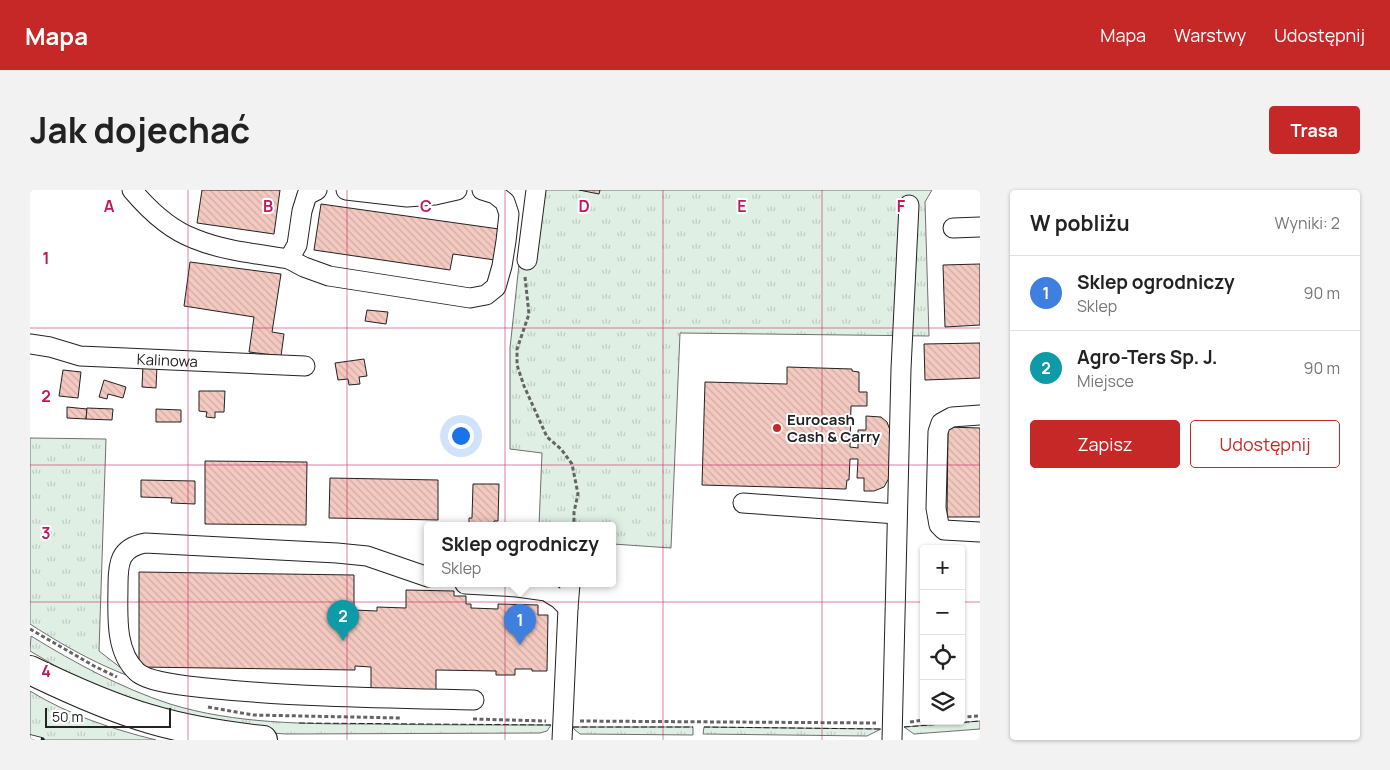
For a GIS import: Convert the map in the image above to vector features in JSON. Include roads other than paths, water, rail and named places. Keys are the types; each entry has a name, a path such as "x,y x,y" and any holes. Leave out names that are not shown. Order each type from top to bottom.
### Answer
{"highway":[{"path":"30,659 66,688"},
{"path":"30,670 66,688 151,720 205,732 263,740"}],"street":[{"path":"132,190 147,208 192,239 213,245 288,258 304,267 329,276 470,298 486,295 496,287 502,266 509,214 505,202 494,194 482,190"},
{"path":"288,258 297,245 302,211 307,195 317,190"},
{"path":"346,190 407,197 458,190"},
{"path":"527,260 536,190"},
{"path":"892,740 901,368 909,205"},
{"path":"953,228 980,227"},
{"name":"Kalinowa","path":"30,344 50,347 80,356 306,366"},
{"path":"980,415 952,417 941,423 938,432 936,508 939,524 944,530 980,532"},
{"path":"743,503 897,514"},
{"path":"424,576 366,556 337,553 145,543 132,546 122,556 118,571 122,647 128,661 137,672 156,680 185,686 283,694 474,700"},
{"path":"517,587 546,591 559,599 568,608"},
{"path":"562,740 570,587"}],"railway":[{"path":"30,737 42,740"}],"place":[{"name":"Eurocash Cash & Carry","path":"777,428"},
{"name":"Agro-Ters Sp. J.","path":"343,641"},
{"name":"Sklep ogrodniczy","path":"520,645"}]}
